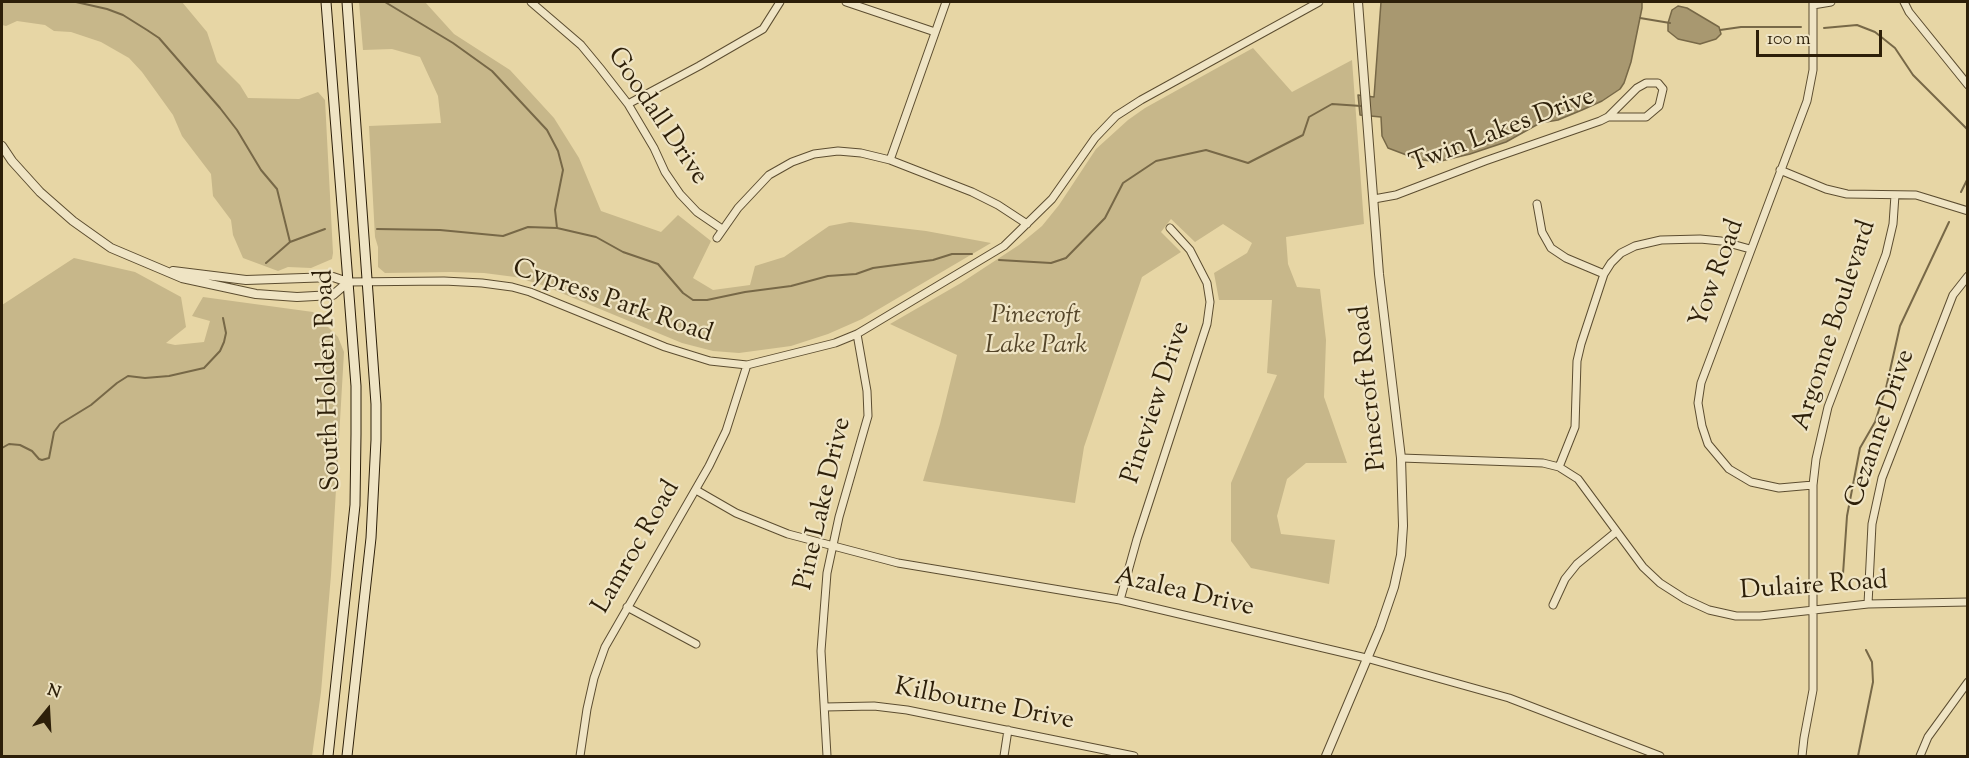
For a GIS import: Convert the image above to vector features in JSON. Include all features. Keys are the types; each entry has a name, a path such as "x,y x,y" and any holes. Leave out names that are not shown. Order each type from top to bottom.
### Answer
{"main road":[{"name":"South Holden Road","path":"326,2 356,386 355,505 328,756"},
{"name":"South Holden Road","path":"347,2 376,404 375,486 347,756"}],"street":[{"name":"Goodall Drive","path":"531,2 581,45 628,104 654,148 665,172 680,194 697,212 722,229"},
{"path":"628,104 763,29 780,2"},
{"path":"846,2 935,32"},
{"path":"890,160 946,2"},
{"name":"Cypress Park Road","path":"348,282 444,281 512,287 530,292 665,347 710,361 747,365 835,344 857,334 1004,246 1052,199 1095,138 1116,116 1319,2"},
{"name":"Pinecroft Road","path":"1326,756 1380,627 1394,587 1404,526 1401,458 1379,274 1358,2"},
{"path":"1813,3 1831,2"},
{"path":"1904,2 1909,12 1968,85"},
{"name":"Yow Road","path":"1813,3 1813,70 1806,101 1701,383 1698,403 1708,444 1729,469 1751,482 1779,488 1814,485"},
{"name":"Twin Lakes Drive","path":"1374,199 1396,195 1608,117 1646,117 1659,106 1663,89 1658,83 1646,82 1608,117"},
{"path":"2,146 12,161 40,192 73,221 111,248 182,278 256,294 297,297 333,295 348,282"},
{"path":"717,238 738,208 770,176 792,162 814,154 838,151 861,153 890,160 972,192 998,205 1027,224"},
{"path":"1780,170 1826,189 1847,194 1916,195 1968,211"},
{"name":"Argonne Boulevard","path":"1802,756 1813,690 1814,485 1821,431 1886,254 1893,225 1894,195"},
{"path":"1536,204 1542,232 1551,248 1566,258 1604,274"},
{"name":"Pineview Drive","path":"1120,600 1153,487 1207,324 1210,302 1207,283 1190,250 1170,228"},
{"path":"1559,467 1575,427 1577,361 1581,344 1604,274 1621,253 1635,246 1661,240 1721,241 1750,249"},
{"path":"162,269 246,280 333,277 348,282"},
{"name":"Cezanne Drive","path":"1868,604 1872,524 1882,478 1953,295 1968,276"},
{"name":"Pine Lake Drive","path":"827,756 821,651 825,593 832,545 868,416 867,391 857,334"},
{"name":"Lamroc Road","path":"580,756 594,678 605,647 696,490 726,430 747,365"},
{"name":"Dulaire Road","path":"1401,458 1543,463 1559,467 1578,479 1643,567 1660,583 1685,599 1709,610 1736,616 1752,616 1868,604 1968,602"},
{"name":"Azalea Drive","path":"696,490 736,513 788,534 898,563 1120,600 1366,658 1509,698 1660,756"},
{"path":"1553,605 1565,579 1577,564 1616,532"},
{"path":"627,607 696,644"},
{"path":"1920,756 1928,737 1968,682"},
{"name":"Kilbourne Drive","path":"825,707 888,707 1134,756"},
{"path":"1004,756 1008,730"}],"green space":[{"path":"2,2 182,2 207,32 217,62 240,85 248,98 299,99 318,92 325,100 332,259 311,268 288,267 278,271 243,258 233,235 231,220 213,196 211,174 182,136 173,115 129,58 101,42 71,32 54,31 45,25 17,21 6,26 2,25"},
{"path":"359,2 425,2 454,34 510,70 554,118 579,158 601,211 661,232 678,215 711,241 693,278 713,290 750,285 755,266 784,257 829,226 850,222 926,231 991,243 862,319 828,334 791,346 739,353 713,351 682,343 542,285 515,277 484,273 385,273 378,267 369,126 441,123 438,96 420,57 392,49 363,50"},
{"name":"Pinecroft Lake Park","path":"1253,48 1292,92 1352,60 1364,224 1286,237 1288,264 1297,287 1320,289 1326,340 1324,397 1347,463 1306,463 1287,479 1277,516 1281,534 1335,540 1329,584 1251,568 1231,541 1231,483 1277,375 1267,373 1272,300 1219,300 1214,273 1247,253 1252,243 1223,224 1195,242 1171,219 1161,232 1181,252 1142,277 1084,447 1075,503 923,481 957,355 890,324 961,283 1019,245 1042,226 1059,205 1096,149 1128,120 1145,108"},
{"path":"74,258 135,272 181,297 186,327 166,343 175,345 204,342 210,321 192,316 203,297 313,312 338,337 344,352 331,575 321,692 312,756 2,756 2,305"}],"shaded area":[{"path":"1381,2 1642,2 1642,8 1631,62 1620,89 1602,101 1558,120 1540,123 1506,142 1437,162 1417,159 1388,148 1382,136 1381,117 1360,115 1358,95 1374,97"},
{"path":"1678,6 1687,8 1719,27 1721,34 1716,39 1700,44 1678,39 1668,31 1668,23 1672,10"}],"waterway":[{"path":"76,2 123,15 159,38 220,108 237,130 261,170 277,189 290,242"},
{"path":"385,2 453,43 492,71 547,130 558,151 563,170 555,210 557,228"},
{"path":"1640,18 1670,23"},
{"path":"1824,28 1857,25 1875,32 1895,48 1913,75 1968,130"},
{"path":"1720,30 1741,27 1801,27"},
{"path":"999,260 1051,263 1066,258 1105,218 1123,183 1156,161 1206,150 1248,163 1303,135 1309,117 1332,104 1361,106"},
{"path":"1961,192 1968,178"},
{"path":"1839,591 1843,574 1847,516 1860,448 1875,422 1886,388 1900,326 1949,222"},
{"path":"377,229 440,230 503,236 528,227 557,228 596,237 623,252 658,264 683,293 693,300 707,300 791,286 828,276 856,274 873,268 933,260 952,254 972,254"},
{"path":"266,263 290,242 325,229"},
{"path":"2,448 9,444 20,445 32,451 39,459 49,458 54,432 60,424 91,405 128,376 145,378 169,376 204,368 220,351 224,342 226,333 223,318"},
{"path":"1858,756 1873,682 1872,662 1866,650"}]}
